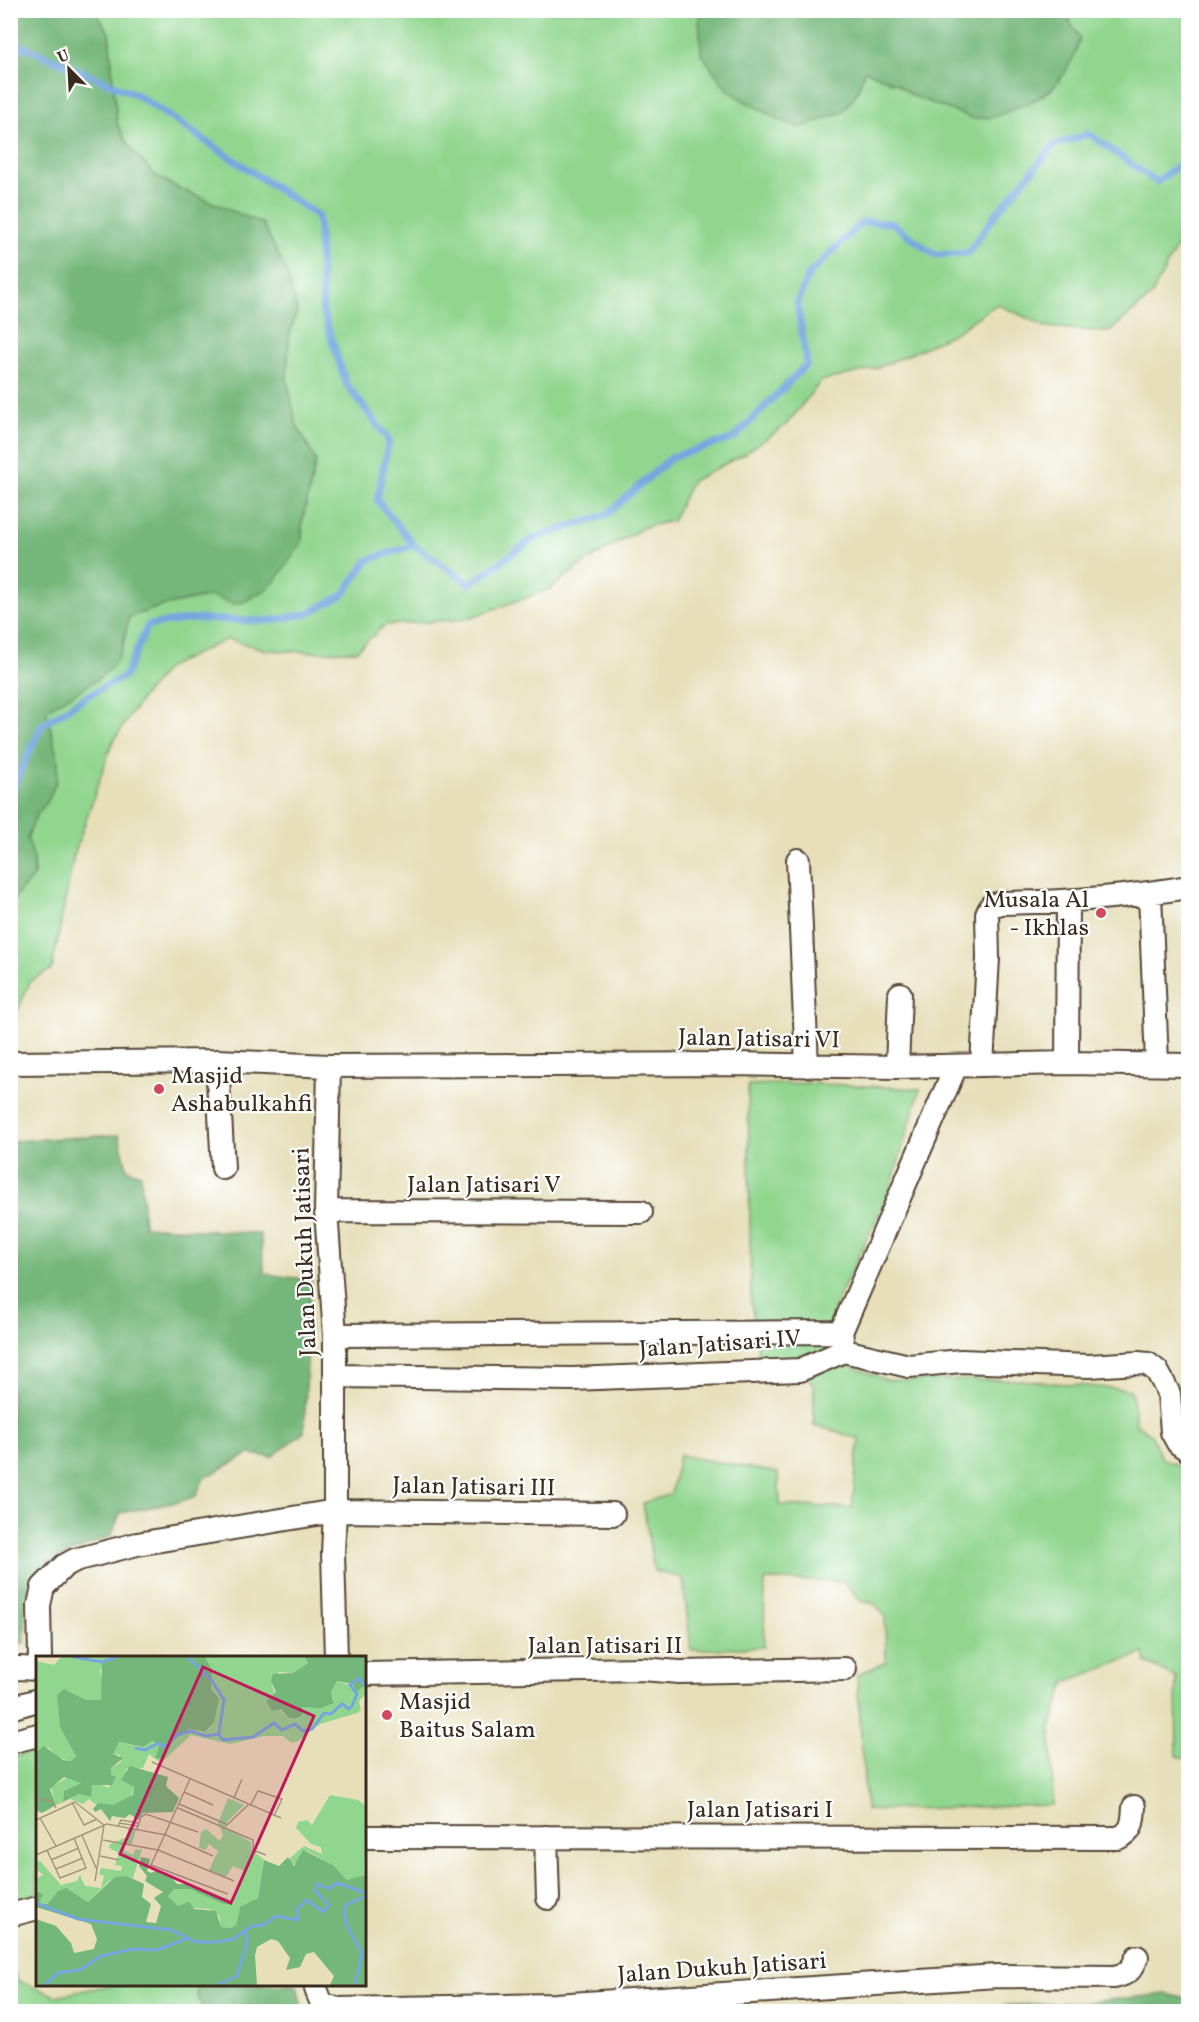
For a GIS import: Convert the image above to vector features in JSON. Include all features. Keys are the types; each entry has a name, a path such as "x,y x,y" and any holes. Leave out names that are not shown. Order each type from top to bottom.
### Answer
{"street":[{"path":"798,860 807,1066"},
{"path":"982,1065 988,958 988,909 991,906 1001,903 1068,902 1149,894 1188,886"},
{"path":"1149,894 1157,1063"},
{"path":"1068,902 1068,1063"},
{"path":"897,1067 900,994"},
{"path":"10,1063 217,1061 328,1066"},
{"path":"217,1061 223,1168"},
{"name":"Jalan Jatisari VI","path":"328,1066 735,1064 897,1067 1068,1063 1188,1065"},
{"name":"Jalan Dukuh Jatisari","path":"328,1066 326,1211 335,1335 333,1553 336,1656"},
{"path":"842,1342 956,1066"},
{"name":"Jalan Jatisari V","path":"326,1211 641,1212"},
{"path":"335,1335 842,1342 909,1366 962,1361 1089,1366 1148,1364 1156,1371 1169,1394 1172,1432 1178,1443 1188,1450"},
{"name":"Jalan Jatisari IV","path":"334,1376 572,1379 800,1370 842,1342"},
{"path":"40,1656 39,1605 43,1587 64,1566 75,1560 137,1544 335,1511"},
{"name":"Jalan Jatisari III","path":"335,1511 613,1514"},
{"path":"10,1669 36,1669"},
{"name":"Jalan Jatisari II","path":"366,1674 642,1669 679,1672 845,1670"},
{"path":"10,1707 36,1700"},
{"path":"10,1742 36,1736"},
{"name":"Jalan Jatisari I","path":"366,1837 1118,1838 1126,1835 1132,1828 1134,1807"},
{"path":"546,1837 548,1898"},
{"path":"10,1915 36,1908"},
{"name":"Jalan Dukuh Jatisari","path":"316,1986 322,2004 337,2009 556,2008 997,1976 1114,1977 1129,1972 1137,1957"}],"green space":[{"path":"11,10 95,11 109,33 117,123 127,143 155,175 174,186 263,224 287,273 293,293 297,311 289,337 287,379 296,424 316,461 302,522 302,542 276,580 267,589 243,602 233,604 211,596 162,606 129,617 122,648 112,666 95,681 46,710 58,759 57,779 49,799 36,816 27,838 33,856 34,875 11,902"},
{"path":"95,11 707,11 699,18 856,95 864,70 897,84 913,96 1071,21 1063,11 1188,11 1188,224 1151,296 1109,332 1046,327 997,304 956,332 919,350 877,368 821,381 786,425 744,454 692,481 672,521 644,527 582,564 550,589 466,619 385,625 356,651 267,650 227,639 168,667 141,699 112,743 74,855 52,969 30,981 11,1027 11,902 34,875 33,856 27,838 36,816 49,799 57,779 58,759 46,710 94,681 111,667 122,649 129,617 162,606 212,596 233,604 243,602 267,589 302,542 302,522 316,461 296,424 287,379 289,337 297,311 263,224 174,186 155,175 127,143 117,123 109,33"},
{"path":"707,11 1063,11 1080,38 1074,56 1064,74 1051,90 1033,101 994,117 974,119 913,96 897,84 865,70 856,95 842,112 800,128 741,99 725,87 701,54 699,18"},
{"path":"806,1083 920,1089 891,1187 834,1308 853,1367 887,1380 1022,1380 1131,1390 1136,1423 1152,1436 1161,1458 1188,1470 1188,1759 1177,1756 1176,1677 1146,1663 1144,1653 1065,1682 1051,1728 1053,1805 866,1810 857,1675 886,1662 885,1616 873,1602 862,1602 843,1581 765,1580 764,1647 691,1650 683,1578 654,1571 643,1503 671,1494 679,1455 778,1473 780,1505 852,1508 859,1439 814,1425 814,1385 788,1357 759,1358 751,1302 748,1085"},
{"path":"119,1135 127,1169 141,1174 144,1226 260,1234 265,1274 311,1280 304,1432 272,1457 249,1454 204,1478 196,1496 178,1502 120,1513 112,1535 41,1566 25,1596 25,1642 11,1647 11,1141"},
{"path":"36,1751 36,1894 11,1904 10,1757"},
{"path":"10,1959 17,1980 56,1996 106,1986 197,1986 197,1995 204,2011 11,2011"},
{"path":"197,1986 297,1986 303,2011 204,2011 197,1995"},
{"path":"1166,1994 1188,1999 1188,2011 978,2011 1008,2005 1090,2002"}],"waterway":[{"path":"10,41 137,95 318,216 323,312 346,384 389,440 377,500 414,545"},
{"path":"10,794 42,725 87,696 125,676 148,625 193,619 268,621 307,614 343,595 368,560 414,545 470,584 534,538 606,515 672,457 734,438 807,364 797,303 809,274 862,222 892,223 935,255 968,253 995,215 1054,145 1089,134 1157,182 1188,157"}],"place":[{"name":"Musala Al - Ikhlas","path":"1101,913"},
{"name":"Masjid Ashabulkahfi","path":"159,1089"},
{"name":"Masjid Baitus Salam","path":"387,1715"}]}
